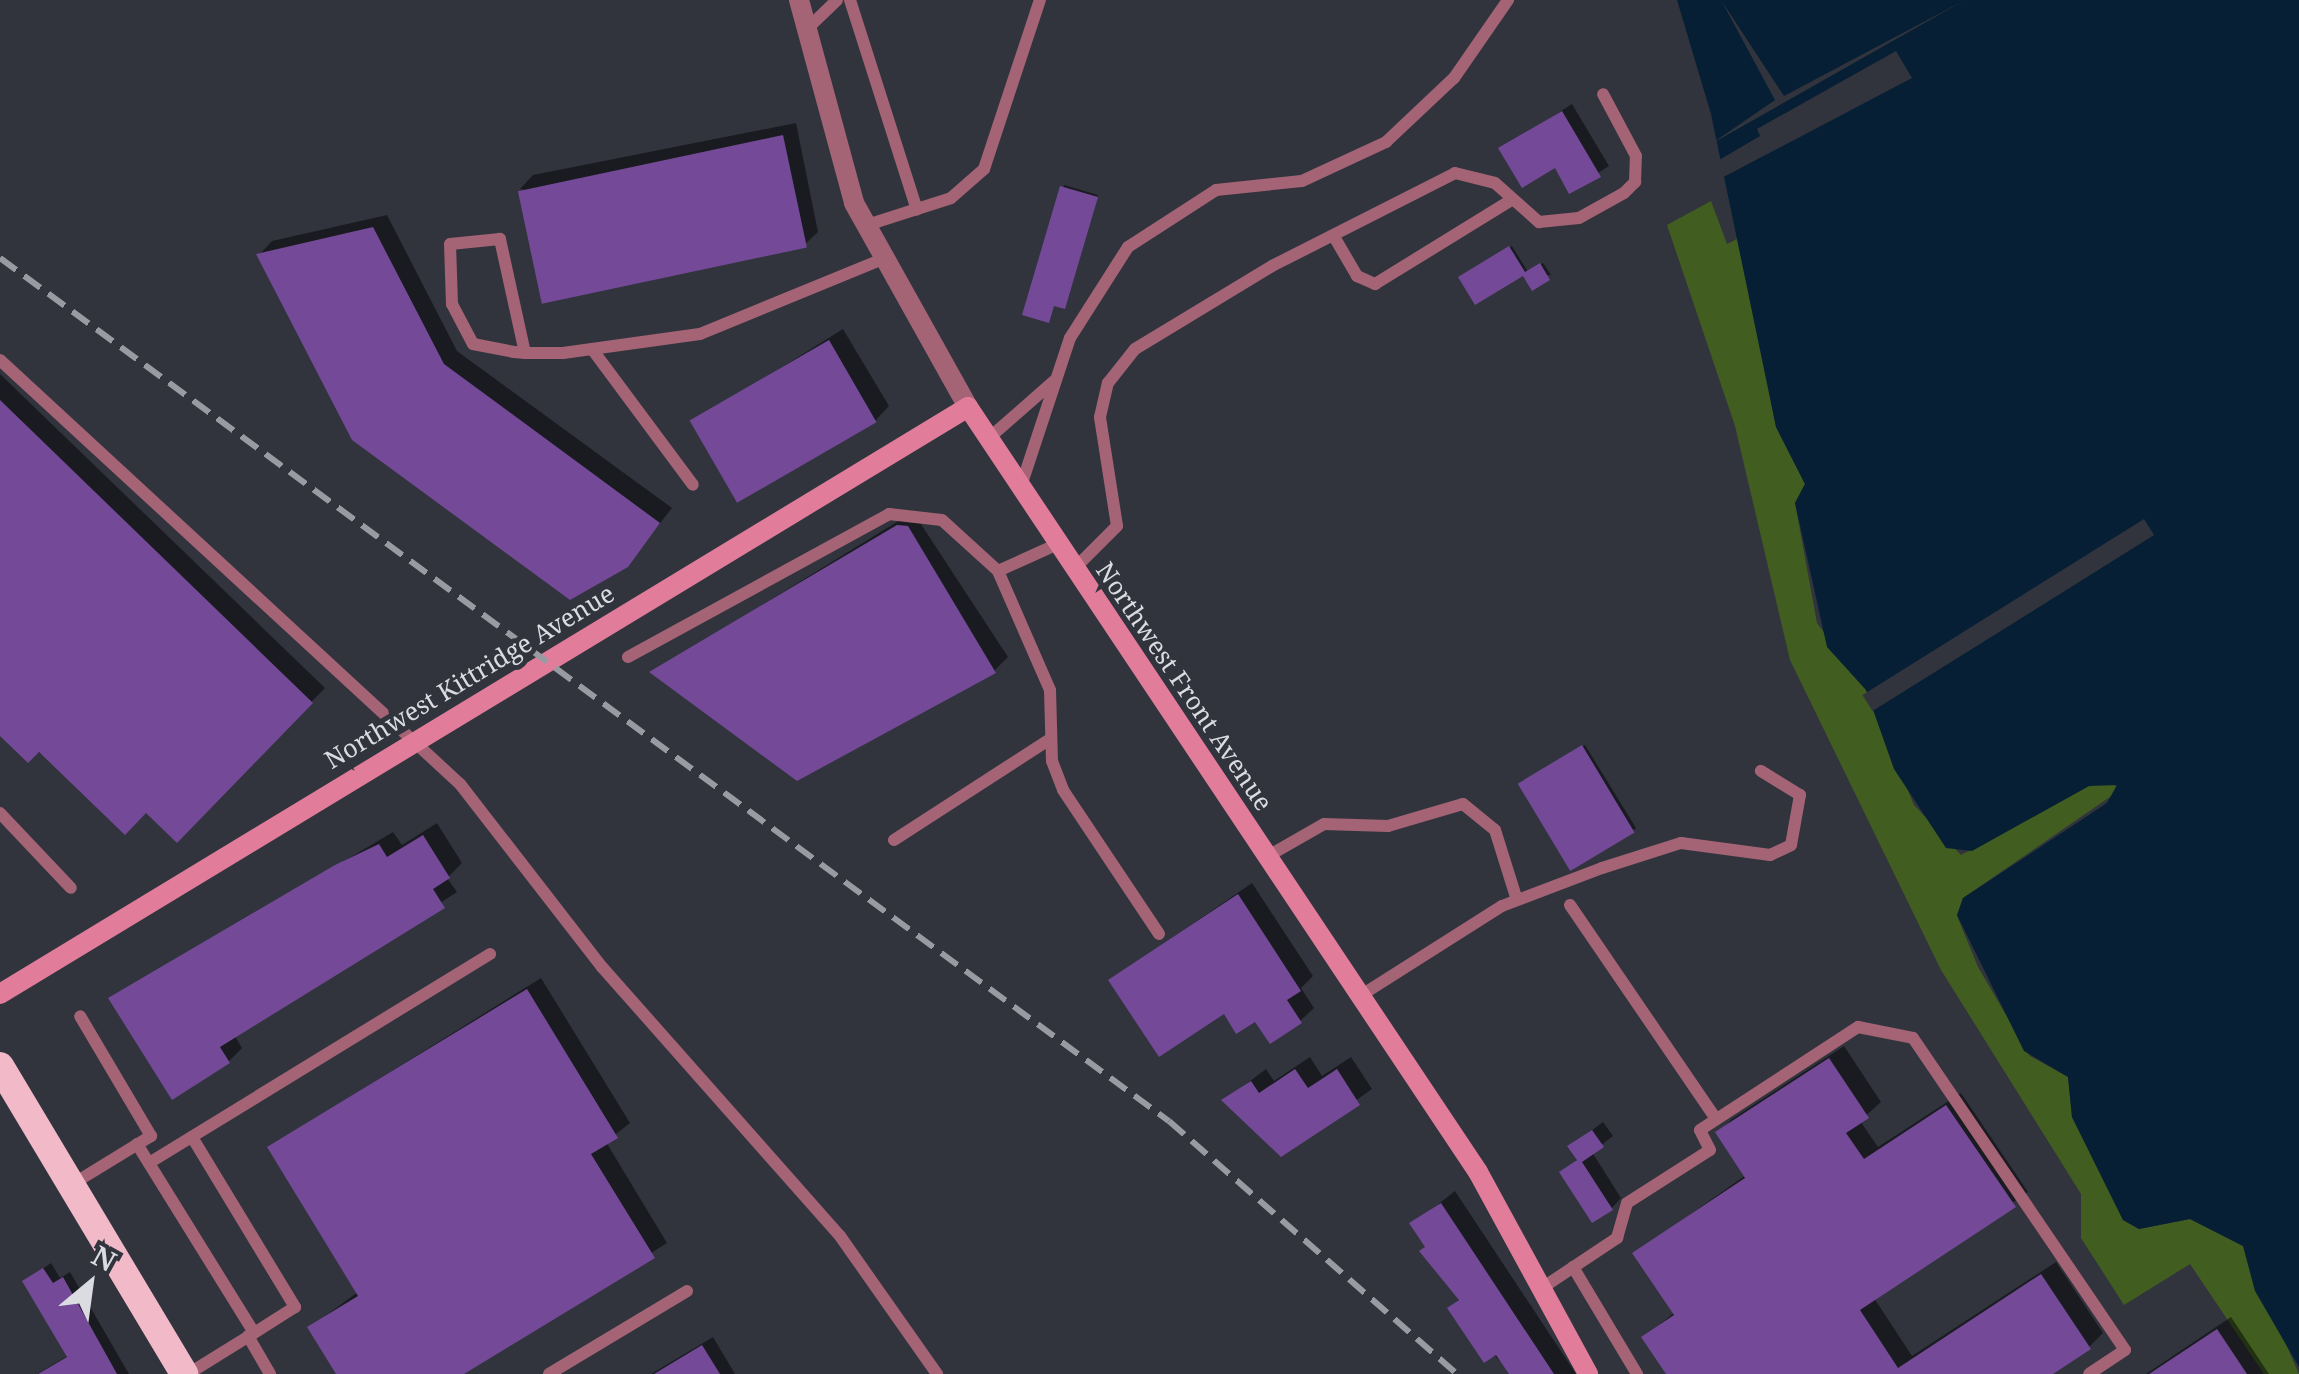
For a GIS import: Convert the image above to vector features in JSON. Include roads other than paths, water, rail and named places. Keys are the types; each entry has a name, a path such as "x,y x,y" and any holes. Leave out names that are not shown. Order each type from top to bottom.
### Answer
{"highway":[{"path":"0,1066 186,1374"}],"main road":[{"name":"Northwest Front Avenue","path":"968,407 1360,996 1545,1286 1588,1374"},
{"name":"Northwest Kittridge Avenue","path":"0,994 171,884 968,407"}],"street":[{"name":"Northwest Front Avenue","path":"799,0 864,226 880,260 968,407"}],"lane":[{"path":"806,30 836,0"},
{"path":"850,0 917,210"},
{"path":"864,226 951,198 984,169 1040,0"},
{"path":"1021,486 1061,368 1100,278 1128,247 1216,190 1302,181 1386,142 1454,78 1508,0"},
{"path":"1076,567 1116,526 1100,416 1124,360 1272,266 1336,240 1455,173 1480,174 1510,200 1558,224 1636,182 1636,156 1603,94"},
{"path":"1336,240 1357,276 1374,284 1510,200"},
{"path":"525,353 500,239 450,244 452,304 473,344 525,353 592,349 700,334 880,260"},
{"path":"592,349 693,485"},
{"path":"0,360 460,784 602,967 840,1236 936,1374"},
{"path":"989,438 1029,412 1061,368"},
{"path":"628,657 889,514 942,520 998,571 1050,690 1050,739 1063,790 1159,934"},
{"path":"998,571 1060,543"},
{"path":"894,840 1050,739"},
{"path":"1360,996 1517,900 1681,843 1770,855 1791,845 1800,795 1761,772"},
{"path":"1268,856 1324,824 1388,826 1462,804 1495,830 1517,900"},
{"path":"0,812 70,888"},
{"path":"1570,905 1716,1119"},
{"path":"149,1164 490,954"},
{"path":"71,1185 151,1136 80,1016"},
{"path":"1545,1286 1617,1238 1627,1203 1710,1150 1700,1130 1858,1027 1913,1038 2125,1350 2089,1374"},
{"path":"186,1374 296,1308 192,1137"},
{"path":"137,1144 251,1334 270,1374"},
{"path":"1572,1266 1637,1374"},
{"path":"549,1374 687,1292"}],"water":[{"path":"1677,0 2299,0 2299,1367 2255,1291 2243,1246 2190,1219 2139,1229 2123,1220 2072,1117 2068,1077 2024,1051 1957,915 1963,898 2107,803 2117,785 2089,786 1972,851 1946,848 1894,769 1866,690 1827,647 1795,503 1805,484 1776,427 1711,114"}],"railway":[{"path":"0,258 1169,1121 1457,1374"}]}
